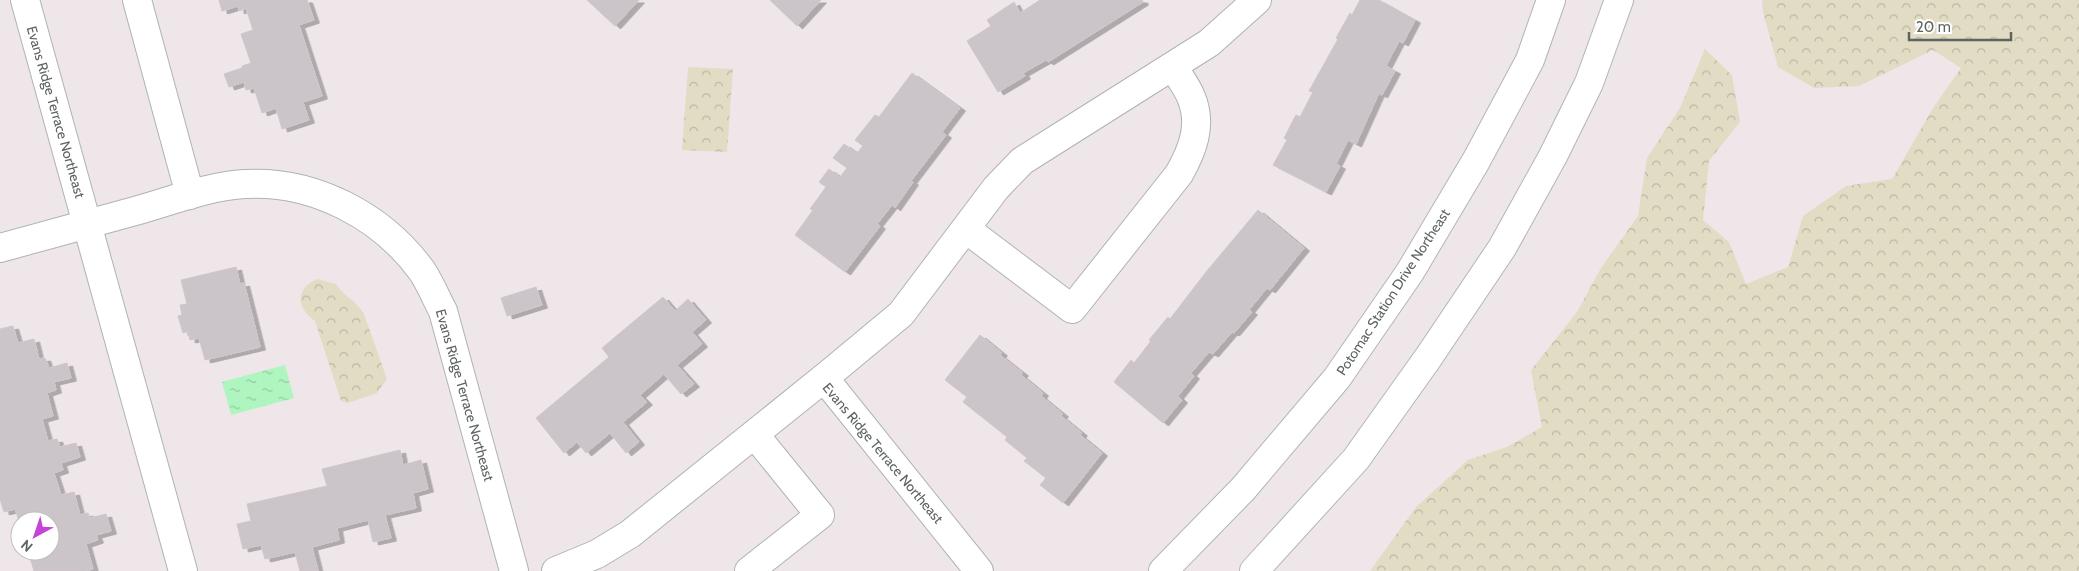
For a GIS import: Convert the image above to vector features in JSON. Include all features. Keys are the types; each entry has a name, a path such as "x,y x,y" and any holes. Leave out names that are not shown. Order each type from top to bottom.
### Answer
{"street":[{"name":"Evans Ridge Terrace Northeast","path":"25,0 183,571"},
{"path":"136,0 190,195"},
{"path":"824,378 901,314 996,188 1022,161 1174,67 1209,43 1257,0"},
{"name":"Potomac Station Drive Northeast","path":"1162,571 1243,489 1337,378 1410,272 1476,161 1530,60 1551,0"},
{"path":"1254,571 1356,459 1428,358 1502,248 1553,156 1589,83 1620,0"},
{"path":"966,229 1072,309 1179,174 1192,152 1196,126 1192,98 1174,67"},
{"name":"Evans Ridge Terrace Northeast","path":"0,248 205,190 246,184 286,186 325,196 362,214 387,233 422,271 443,311 514,571"},
{"name":"Evans Ridge Terrace Northeast","path":"556,571 597,554 630,534 824,378 980,571"},
{"path":"749,571 820,515 755,435"}],"green space":[{"path":"1762,0 2079,0 2079,571 1370,571 1416,507 1468,460 1507,447 1542,427 1531,370 1577,312 1601,268 1638,216 1647,158 1680,108 1705,49 1732,75 1740,122 1709,161 1703,220 1729,242 1746,284 1788,267 1803,216 1846,186 1892,179 1933,108 1961,68 1933,50 1859,86 1814,88 1778,67 1763,12"},
{"path":"688,67 733,69 727,152 682,150"},
{"path":"317,279 336,284 364,314 387,379 377,393 348,403 341,401 315,321 301,305 302,293 305,288"}],"water":[{"path":"285,365 294,398 231,415 222,382"}],"building":[{"path":"219,0 307,0 314,20 299,25 322,96 303,102 309,120 282,129 276,108 262,113 254,88 246,90 244,82 229,87 224,74 251,63 241,34 253,30 246,8 239,11 238,6 222,11"},
{"path":"587,0 639,0 615,26"},
{"path":"770,0 821,0 797,26"},
{"path":"1040,0 1142,0 1143,2 1048,62 1046,60 1023,73 1025,76 998,92 967,41 991,26 987,20 1014,2 1020,13"},
{"path":"1360,0 1379,0 1415,20 1403,43 1399,41 1386,66 1395,71 1382,95 1379,93 1356,144 1348,140 1336,164 1340,166 1326,192 1273,165 1287,140 1284,138 1296,115 1300,117 1313,92 1309,91 1338,39 1336,38 1350,13 1352,15"},
{"path":"912,73 960,108 942,132 946,135 911,181 913,182 895,208 892,205 877,224 880,226 845,272 795,235 813,210 810,209 826,187 819,182 829,169 840,177 847,168 833,158 844,144 857,153 863,146 855,140 875,115 879,117"},
{"path":"1258,210 1304,248 1270,290 1267,288 1249,310 1252,312 1234,333 1232,332 1213,354 1209,352 1191,373 1194,376 1178,396 1182,400 1163,423 1114,382 1131,360 1134,363 1151,341 1149,340 1168,317 1170,319 1206,272"},
{"path":"236,267 240,284 244,283 260,347 205,360 199,338 190,340 188,331 183,333 178,316 182,315 180,305 187,304 181,280"},
{"path":"536,287 542,305 507,316 501,298"},
{"path":"663,297 675,311 688,299 706,320 692,332 702,344 677,365 694,384 681,394 664,374 640,395 647,402 623,422 639,442 626,453 610,433 586,453 577,442 564,453 536,418 609,357 602,348"},
{"path":"13,326 18,343 34,339 39,359 45,358 49,368 67,363 71,378 54,382 56,390 47,393 53,416 42,419 48,441 57,439 60,447 76,443 80,457 61,463 63,470 54,473 61,495 74,492 80,515 88,513 90,518 106,514 111,531 96,535 98,540 86,544 93,569 85,571 34,571 31,561 60,561 60,511 16,511 15,509 4,512 0,499 0,329"},
{"path":"980,335 1002,353 1000,355 1023,373 1021,375 1043,393 1041,396 1082,433 1080,435 1102,453 1063,503 1040,485 1046,478 1024,461 1027,458 1005,440 1007,437 963,402 967,397 945,380"},
{"path":"400,450 403,465 421,460 428,489 413,493 416,508 385,515 391,538 373,542 368,520 337,528 339,540 312,547 318,571 300,571 295,552 265,559 261,545 243,549 237,524 251,521 247,504 327,486 322,469"}]}
